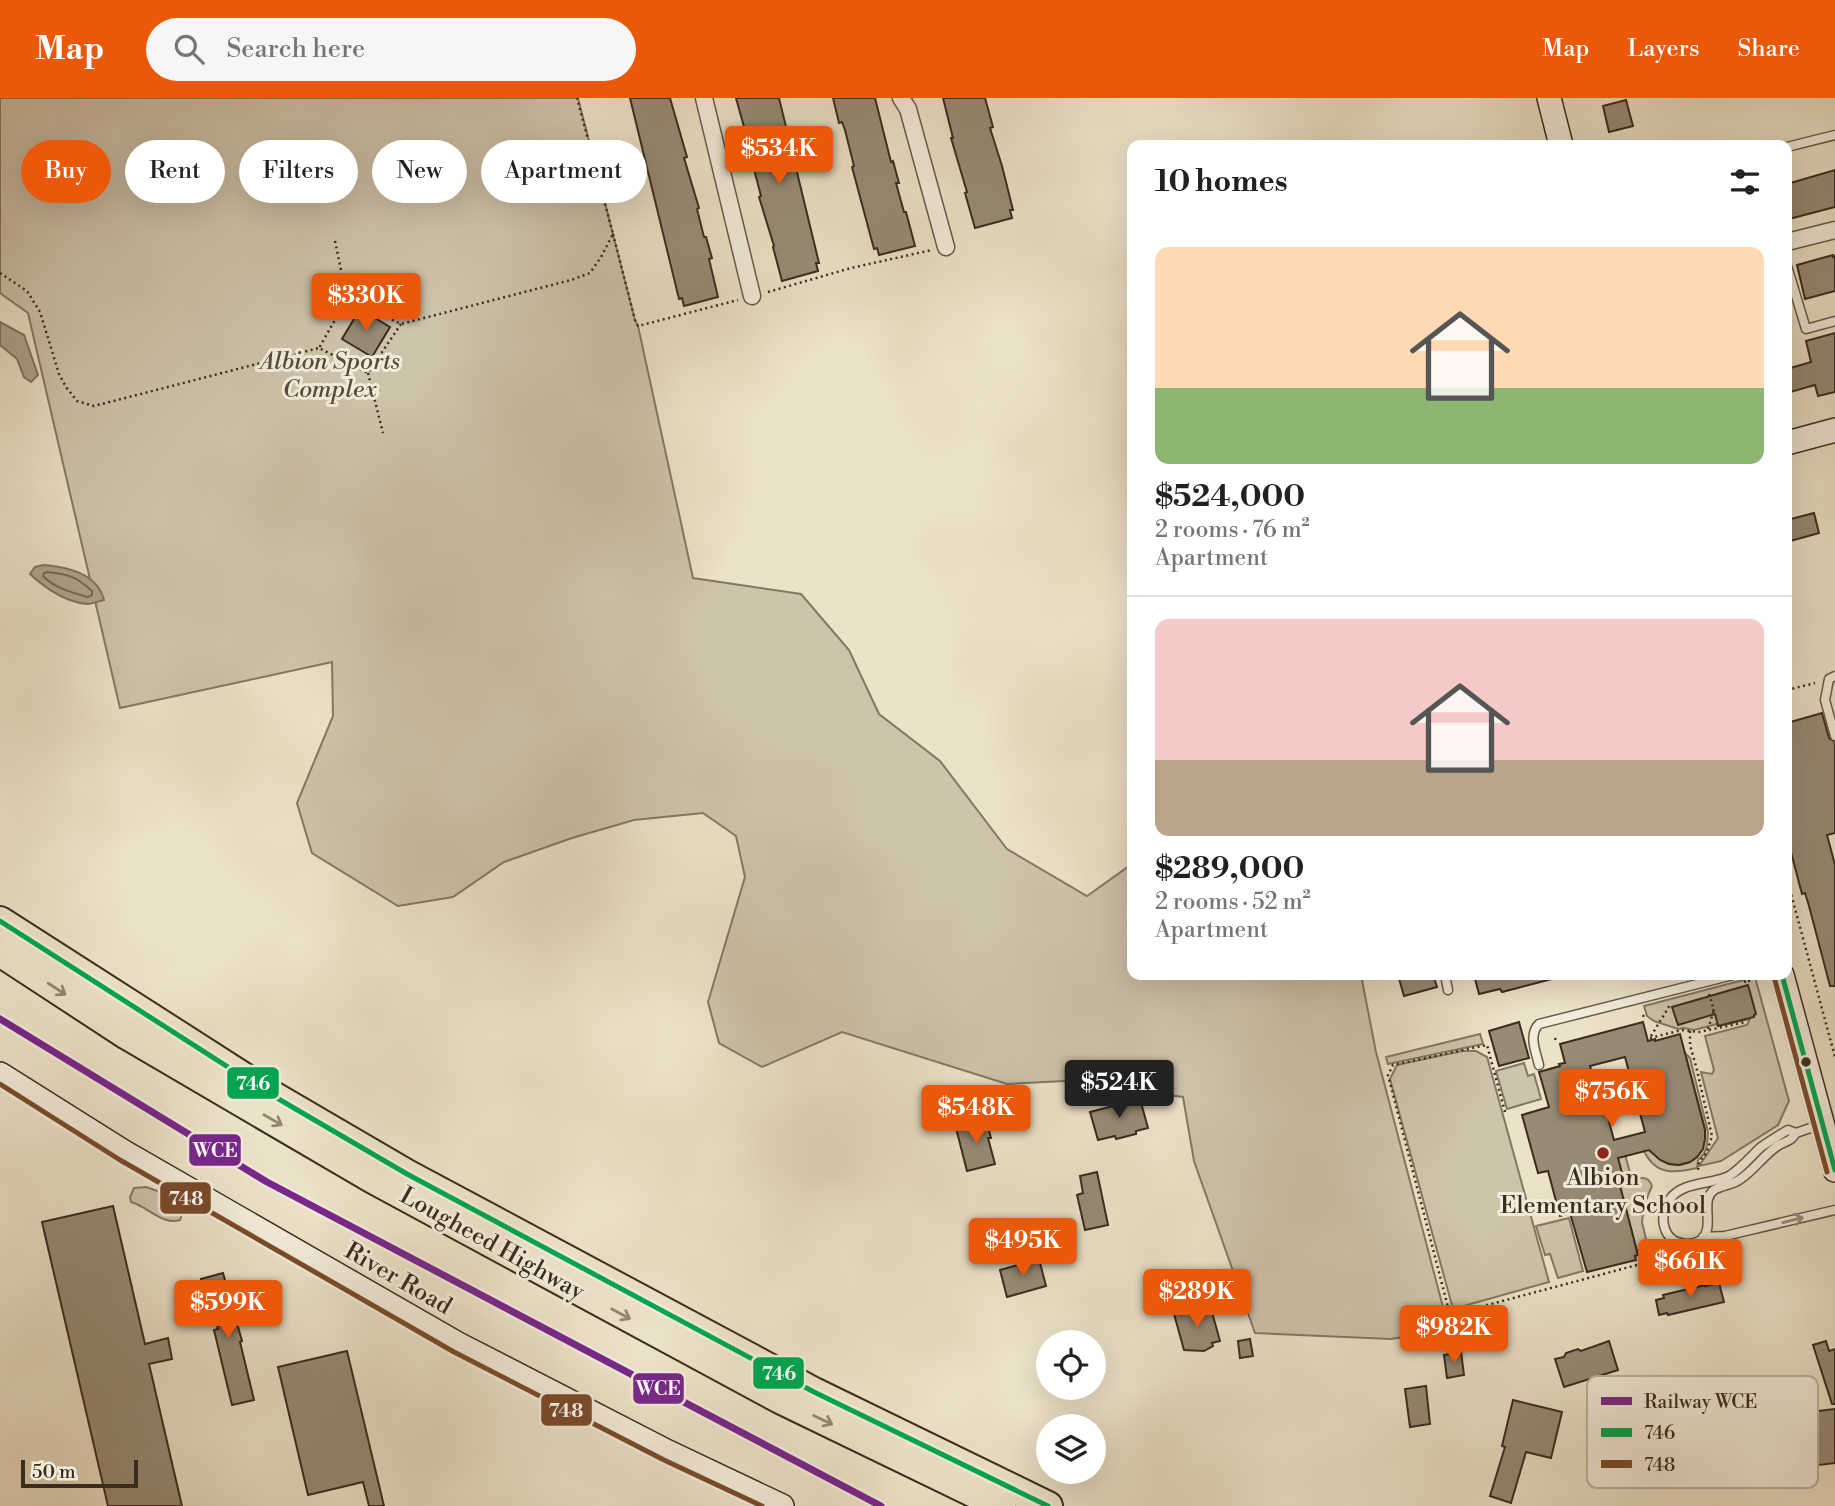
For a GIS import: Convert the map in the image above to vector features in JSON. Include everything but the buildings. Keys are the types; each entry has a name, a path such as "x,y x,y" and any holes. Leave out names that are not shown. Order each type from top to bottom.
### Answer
{"highway":[{"name":"Lougheed Highway","path":"0,921 270,1094 407,1174 814,1392 1048,1506"},
{"name":"Lougheed Highway","path":"0,952 127,1035 373,1179 780,1399 1001,1506"}],"street":[{"path":"704,98 752,296"},
{"path":"901,98 908,109 946,247"},
{"path":"1549,98 1560,140"},
{"path":"1792,241 1835,230"},
{"path":"1792,442 1835,430"},
{"path":"1784,980 1829,1122 1835,1170"},
{"name":"River Road","path":"0,1074 124,1152 458,1344 668,1452 782,1506"}],"lane":[{"path":"1792,146 1835,135"},
{"path":"1792,282 1806,328 1835,321"},
{"path":"1832,677 1825,700 1835,736"},
{"path":"1446,980 1448,990"},
{"path":"1539,1065 1532,1037 1539,1024 1713,980"},
{"path":"1703,1237 1708,1222 1708,1196 1712,1191 1739,1181 1796,1133 1829,1122"},
{"path":"1796,1133 1788,1130 1763,1146 1729,1175 1683,1189 1671,1197 1664,1210 1663,1225 1671,1239 1692,1244 1703,1237 1725,1236 1835,1210"}],"path":[{"path":"577,98 638,326 723,304"},
{"path":"347,299 401,324 590,273 612,234"},
{"path":"319,348 347,299 335,242"},
{"path":"779,289 851,268 916,254"},
{"path":"0,273 27,291 40,312 59,374 66,387 78,401 94,406 319,348 368,373"},
{"path":"383,433 368,373 401,324"},
{"path":"1792,689 1832,677"},
{"path":"1792,897 1835,1056"},
{"path":"1739,983 1749,980 1750,985"},
{"path":"1708,1029 1712,1011 1709,992"},
{"path":"1683,1001 1670,1005 1650,1038 1682,1030 1699,1032 1746,1022"},
{"path":"1690,1031 1690,1045 1712,1136 1707,1152 1699,1162 1698,1170"},
{"path":"1505,1112 1487,1045 1393,1065 1388,1075 1450,1315 1667,1257"}],"green space":[{"name":"Albion Sports Complex","path":"0,98 578,98 589,140 481,140 481,203 605,203 638,326 693,578 801,594 849,650 879,714 940,761 1007,849 1087,896 1127,868 1127,980 1362,980 1376,1052 1449,1330 1391,1339 1255,1333 1194,1161 1183,1097 1135,1091 1084,1080 1007,1084 842,1032 762,1067 719,1043 708,1002 745,877 736,836 703,813 634,820 572,838 504,862 453,897 398,906 312,853 297,803 333,716 332,662 120,708 28,313 0,293"},
{"path":"1744,980 1756,980 1789,1101 1778,1125 1721,1161 1699,1166 1718,1138 1701,1072 1712,1074 1714,1070 1705,1036 1747,1025 1750,1019 1694,1030 1678,1029 1654,1021 1647,1016 1644,1006"},
{"path":"1480,1034 1483,1044 1388,1064 1386,1057"},
{"path":"1462,1051 1476,1051 1487,1057 1549,1282 1453,1309 1390,1079 1397,1065"},
{"path":"1685,1053 1690,1058 1708,1132 1707,1146 1698,1160 1697,1168 1667,1171 1654,1165 1649,1159 1644,1151 1649,1144 1664,1162 1674,1165 1692,1160 1704,1143 1705,1130"},
{"path":"1524,1063 1528,1076 1534,1074 1541,1099 1507,1109 1496,1071"},
{"path":"1624,1151 1632,1180 1646,1179 1652,1186 1644,1205 1642,1222 1649,1252 1638,1255 1616,1176 1617,1153"},
{"path":"146,1187 160,1192 177,1204 182,1214 180,1220 161,1218 131,1202 134,1188"},
{"path":"1569,1218 1583,1271 1558,1278 1550,1254 1545,1255 1536,1226"}],"water":[{"path":"0,322 24,335 38,375 31,382 24,377 17,359 0,345"},
{"path":"44,565 80,573 95,583 104,600 87,604 56,593 30,574 35,567"}],"rail line":[{"name":"WCE","path":"0,1019 267,1182 881,1506"}],"transit line":[{"name":"746","path":"0,921 270,1094 407,1174 814,1392 1048,1506"},
{"name":"748","path":"1775,980 1827,1172"},
{"name":"746","path":"1783,980 1835,1170"},
{"name":"748","path":"0,1084 120,1160 454,1352 664,1460 762,1506"}],"place":[{"name":"Albion Elementary School","path":"1603,1153"}]}
